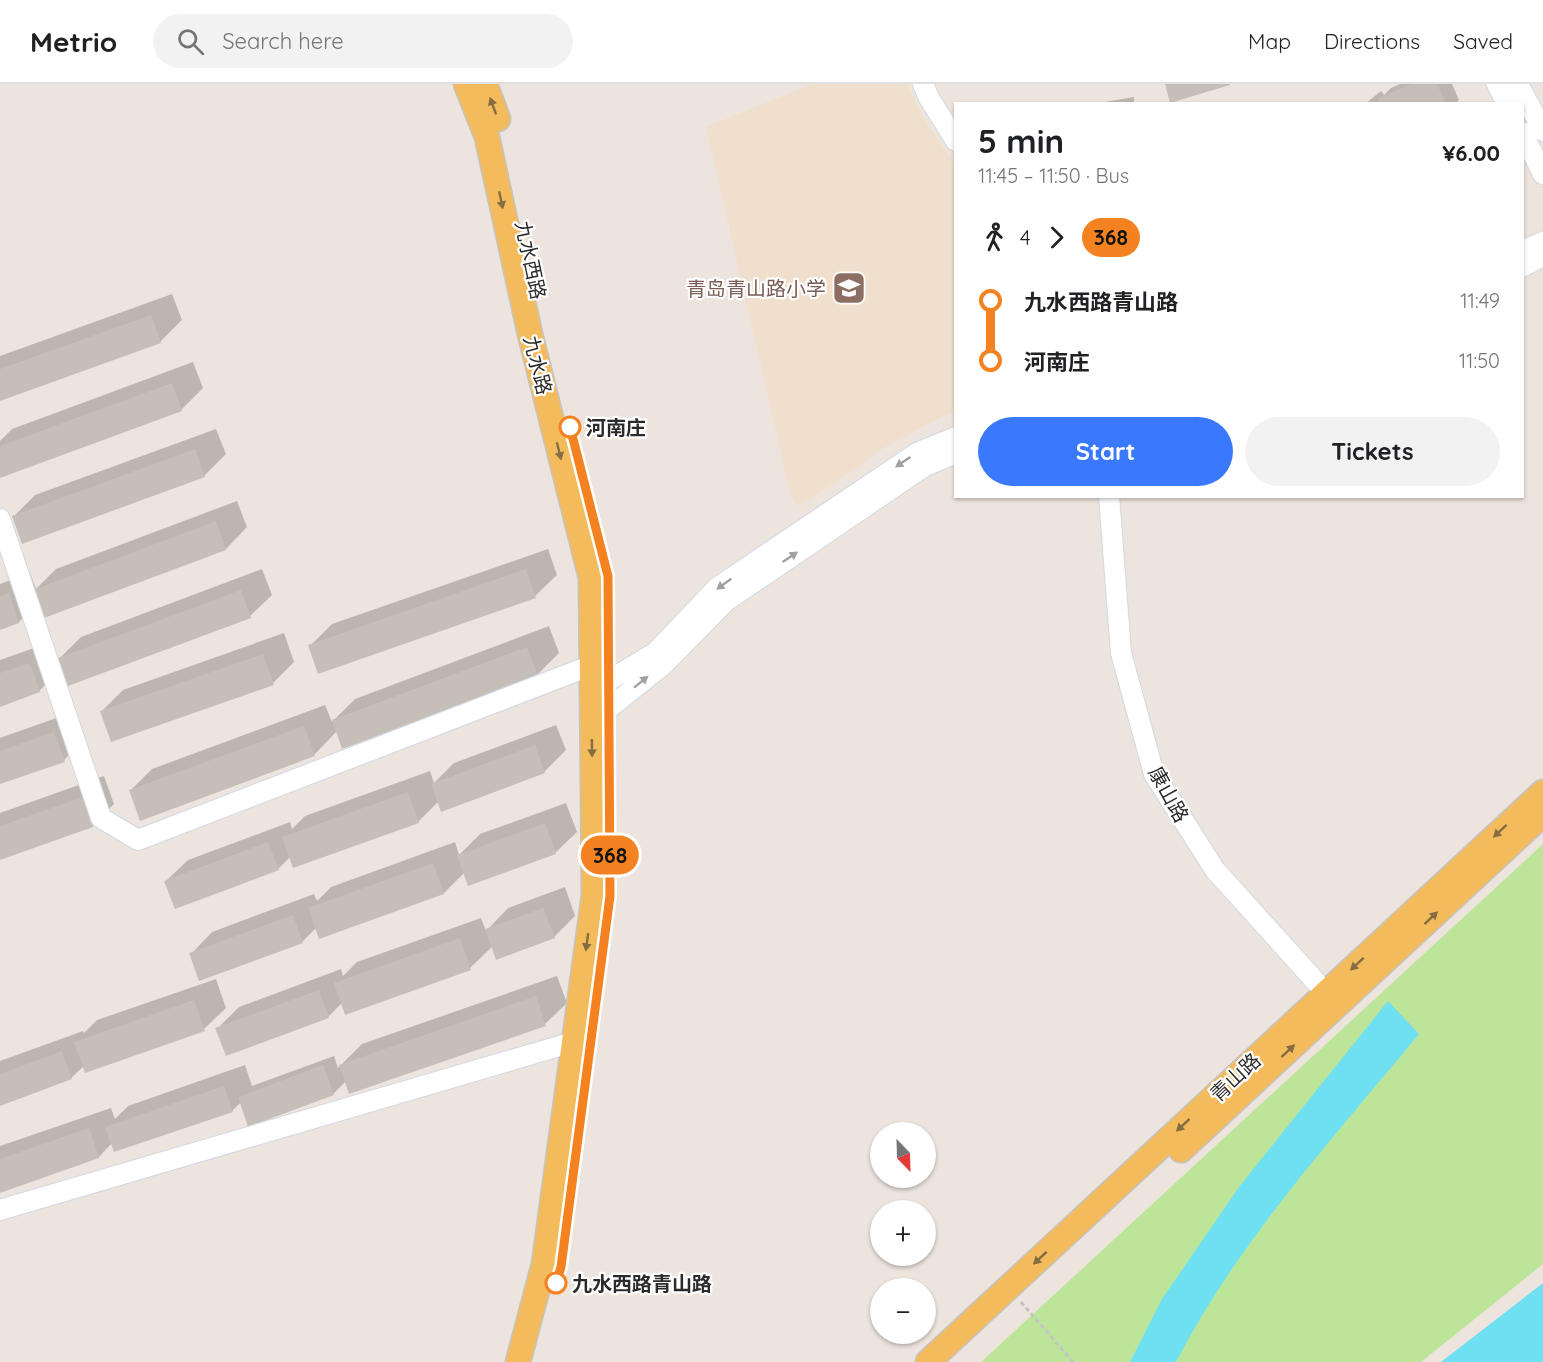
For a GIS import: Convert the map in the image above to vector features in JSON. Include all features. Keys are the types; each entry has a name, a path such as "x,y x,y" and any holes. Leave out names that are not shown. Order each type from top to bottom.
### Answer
{"main road":[{"name":"九水路","path":"466,84 487,137 530,334 591,578 599,690 594,895 544,1264 518,1362"},
{"name":"九水西路","path":"485,84 502,132 546,330 608,576 599,690 610,896 561,1267 536,1362"},
{"name":"青山路","path":"952,1362 1019,1300 1543,792"},
{"name":"青山路","path":"928,1362 1331,999 1543,814"}],"street":[{"path":"923,84 954,138"},
{"path":"1497,84 1506,102"},
{"path":"1518,84 1543,130"},
{"path":"1524,136 1543,174"},
{"path":"1524,250 1543,242"},
{"path":"1524,266 1543,256"},
{"path":"599,690 656,652 718,587 917,453 954,438"},
{"path":"0,519 101,818 138,840 599,690 663,665 726,601 925,466 954,454"},
{"name":"康山路","path":"1109,498 1121,653 1154,774 1215,870 1331,999"},
{"path":"0,1210 573,1042"}],"path":[{"path":"1019,1300 1072,1362"}],"shaded area":[{"name":"青岛青山路小学","path":"813,84 907,84 926,122 954,164 954,412 880,450 801,505 794,503 790,492 706,127"}],"green space":[{"path":"1543,844 1543,1264 1421,1362 981,1362"}],"water":[{"path":"1388,1001 1419,1034 1288,1192 1257,1233 1201,1318 1176,1362 1130,1362 1162,1299 1239,1187"},
{"path":"1543,1283 1543,1362 1441,1362"}],"building":[{"path":"1165,84 1230,84 1173,102 1170,102"},
{"path":"1411,84 1437,84 1445,102 1380,102 1378,99"},
{"path":"151,315 161,343 0,401 0,369"},
{"path":"172,383 182,411 0,478 0,446"},
{"path":"195,449 205,477 22,544 12,516"},
{"path":"216,521 226,550 44,618 33,590"},
{"path":"526,569 536,598 318,674 308,645"},
{"path":"241,590 251,618 68,686 58,658"},
{"path":"9,593 19,623 0,630 0,597"},
{"path":"527,647 538,676 342,749 332,720"},
{"path":"263,654 274,685 111,742 100,711"},
{"path":"30,663 40,692 0,707 0,673"},
{"path":"304,726 315,756 140,821 129,790"},
{"path":"54,732 65,762 0,784 0,751"},
{"path":"535,745 545,773 441,812 431,784"},
{"path":"408,792 419,823 293,868 282,837"},
{"path":"83,797 93,827 0,860 0,826"},
{"path":"545,823 556,854 468,886 457,855"},
{"path":"268,842 279,870 175,909 164,881"},
{"path":"433,863 444,894 319,939 308,908"},
{"path":"543,908 555,938 496,960 485,929"},
{"path":"293,915 303,943 199,981 189,953"},
{"path":"460,938 471,970 345,1015 334,983"},
{"path":"319,990 329,1018 226,1056 215,1028"},
{"path":"536,996 546,1026 349,1094 339,1065"},
{"path":"194,1000 205,1031 85,1073 74,1042"},
{"path":"62,1051 72,1079 0,1106 0,1074"},
{"path":"323,1065 334,1095 248,1127 238,1097"},
{"path":"224,1086 233,1112 114,1152 105,1127"},
{"path":"89,1128 99,1158 0,1193 0,1159"}],"bus line":[{"name":"368","path":"556,1283 561,1267 610,896 608,576 570,427"}],"place":[{"name":"青岛青山路小学","path":"849,288"},
{"name":"河南庄","path":"570,427"},
{"name":"九水西路青山路","path":"556,1283"}]}
